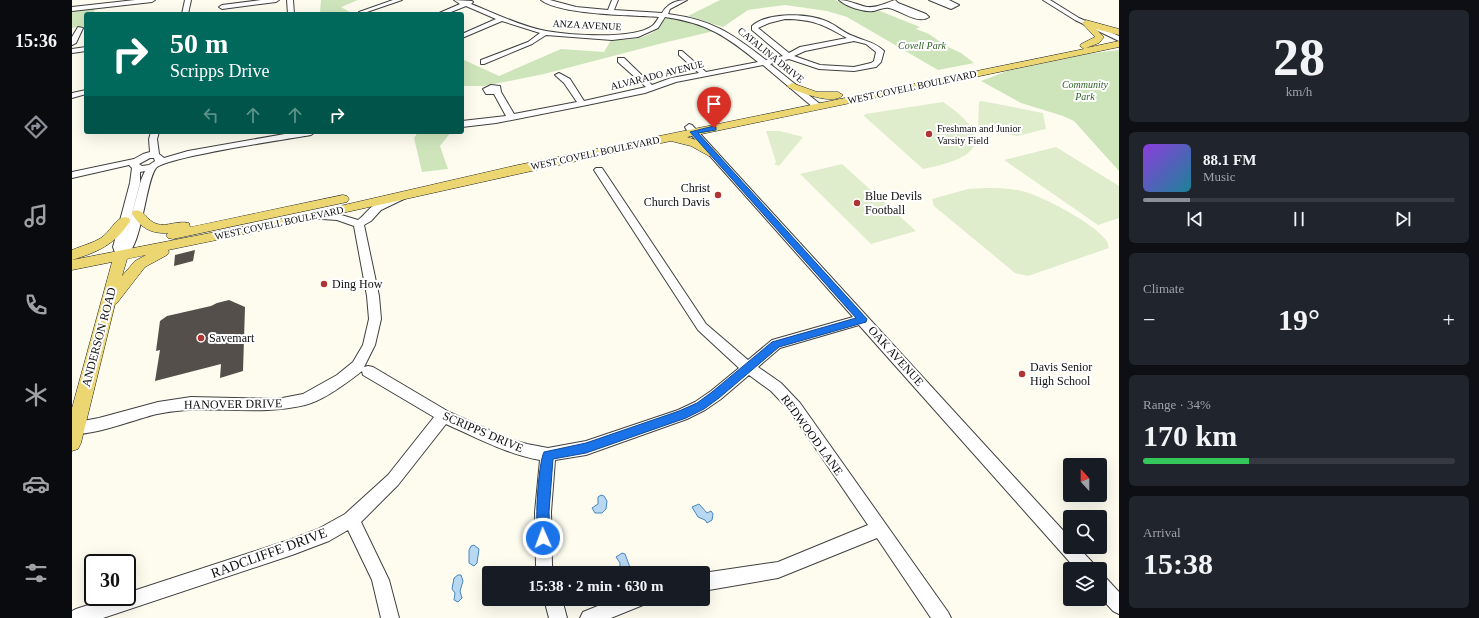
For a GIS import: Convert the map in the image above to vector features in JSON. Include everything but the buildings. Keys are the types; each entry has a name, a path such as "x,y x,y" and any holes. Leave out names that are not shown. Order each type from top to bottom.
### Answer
{"main road":[{"path":"1086,23 1119,32"},
{"path":"1086,23 1100,37 1088,48"},
{"name":"WEST COVELL BOULEVARD","path":"72,266 123,249 268,214 691,129 775,109 814,104 1088,48 1119,39"},
{"name":"WEST COVELL BOULEVARD","path":"72,256 191,242 654,140 691,129 728,125 850,94 1088,48 1119,44"},
{"path":"1088,48 1119,48"},
{"path":"792,86 816,95 850,94"},
{"path":"775,109 787,105 796,99 796,94 792,86"},
{"path":"713,154 709,143 709,137 717,130 728,125"},
{"path":"654,140 688,140 713,154"},
{"path":"138,214 150,227 164,229 268,214"},
{"path":"72,256 106,241 116,232 124,221"},
{"path":"107,307 140,264 158,253 191,242"},
{"name":"ANDERSON ROAD","path":"74,435 101,326 123,249"},
{"path":"72,266 96,268 107,274 114,282"}],"street":[{"path":"95,7 99,0"},
{"path":"72,9 152,0"},
{"path":"185,12 188,0"},
{"path":"222,7 276,0"},
{"path":"290,0 291,12"},
{"path":"362,12 399,0"},
{"name":"ANZA AVENUE","path":"457,0 502,19 545,33 571,36 623,38 649,31 656,27 668,8 684,0"},
{"path":"445,12 475,0"},
{"name":"CATALINA DRIVE","path":"544,0 569,7 610,12 663,14 692,20 723,32 736,40 814,104"},
{"path":"610,12 615,0"},
{"path":"842,0 868,10 874,10 901,0"},
{"path":"932,0 951,7 956,5 943,0"},
{"path":"1046,0 1086,23 1119,39"},
{"path":"796,17 825,23 855,39 868,43 878,49 880,53 875,64 854,69 814,66 788,56 754,29 755,26 779,18 796,17"},
{"path":"464,35 502,19"},
{"path":"72,29 83,28"},
{"path":"72,43 83,28"},
{"path":"484,62 530,42 545,33"},
{"name":"ALVARADO AVENUE","path":"464,124 511,117 638,93 674,80 780,60 794,53 814,47 855,39"},
{"path":"72,51 84,49"},
{"path":"682,53 704,74"},
{"path":"621,60 651,88"},
{"path":"559,76 567,81 582,104"},
{"path":"497,92 511,117"},
{"path":"72,96 84,93"},
{"name":"OAK AVENUE","path":"691,129 1080,562"},
{"path":"72,175 137,163 144,169 156,160 300,134"},
{"name":"ANDERSON ROAD","path":"123,249 138,214 144,184 156,160 154,135"},
{"name":"ANDERSON ROAD","path":"123,249 124,221 135,182 137,163 154,135"},
{"name":"REDWOOD LANE","path":"599,170 702,327 740,362 776,387 795,407 942,618"},
{"path":"359,224 368,218 377,208 404,196"},
{"path":"312,216 338,217 359,224"},
{"path":"359,224 375,319 363,368"},
{"name":"SCRIPPS DRIVE","path":"363,368 444,416 506,444 527,451 548,455 586,448 682,415 700,406 749,368 776,344 863,319"},
{"name":"HANOVER DRIVE","path":"74,435 99,424 158,408 212,402 249,405 277,405 306,399 363,368"},
{"name":"RADCLIFFE DRIVE","path":"76,618 292,547 323,535 351,520 393,480 444,416"},
{"path":"544,566 543,512 548,455"},
{"path":"351,520 372,558 383,584 390,618"},
{"path":"710,581 778,570 879,529"},
{"path":"1107,592 1119,605"},
{"path":"555,606 558,618"},
{"path":"590,618 620,606"}],"green space":[{"path":"321,0 358,0 341,7 350,12 320,12"},
{"name":"Covell Park","path":"720,0 835,0 867,12 880,11 920,27 916,29 929,34 946,46 961,53 974,63 938,70 847,17 827,11 785,5 748,10 723,27 688,16"},
{"path":"96,8 93,12 84,12 84,26 72,28 72,11"},
{"path":"667,18 687,22 714,31 544,74 484,86 464,86 464,60 499,76 561,49 604,52 611,40 635,39 647,35 657,29"},
{"name":"Community Park","path":"1119,50 1119,171 1074,121 1021,103 981,81 1007,71 1086,54"},
{"path":"982,101 1043,113 1046,129 1017,136 982,129 978,126 979,102"},
{"name":"Freshman and Junior Varsity Field","path":"943,102 960,115 971,127 975,137 974,146 968,153 957,160 923,169 864,116 865,114"},
{"path":"766,131 780,131 803,137 779,166 774,164 776,162"},
{"path":"417,134 449,134 440,146 448,169 422,172 414,138"},
{"path":"1056,147 1119,186 1119,218 1098,225 1004,160"},
{"name":"Blue Devils Football","path":"842,164 916,231 871,244 800,174"},
{"path":"985,188 1022,191 1042,198 1079,218 1100,233 1107,241 1109,248 1028,276 1015,273 934,206 932,199 968,189"}],"water":[{"path":"601,495 604,496 607,501 606,509 602,513 595,513 592,508 598,504 598,497"},
{"path":"699,504 707,513 711,511 713,514 712,520 707,523 705,520 698,517 692,507"},
{"path":"474,545 479,549 477,563 474,566 469,563 469,550 471,546"},
{"path":"622,553 625,554 630,566 620,566 620,563 616,557"},
{"path":"461,575 463,581 460,591 462,598 458,602 454,600 455,593 452,589 454,578"}],"place":[{"name":"Freshman and Junior Varsity Field","path":"929,134"},
{"name":"Christ Church Davis","path":"718,195"},
{"name":"Blue Devils Football","path":"857,203"},
{"name":"Ding How","path":"324,284"},
{"name":"Savemart","path":"201,338"},
{"name":"Davis Senior High School","path":"1022,374"}],"route":[{"path":"543,538 543,512 548,455 586,448 634,430 682,415 700,406 716,395 776,344 863,319 694,132 714,128"}]}
